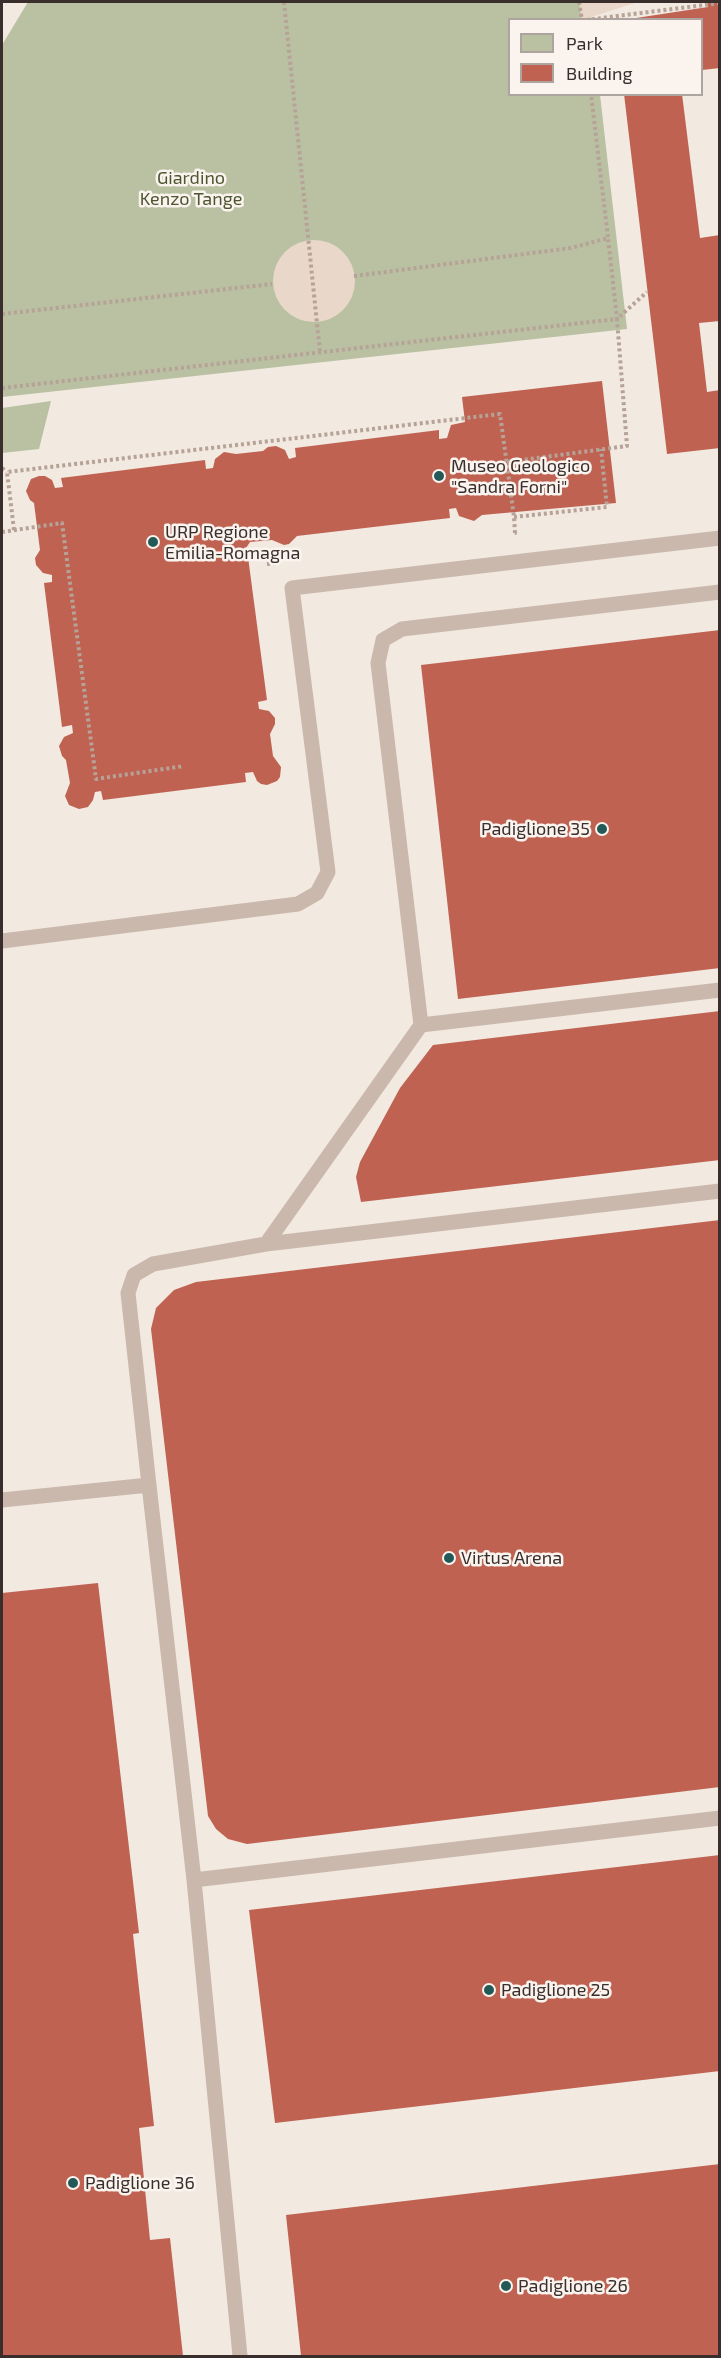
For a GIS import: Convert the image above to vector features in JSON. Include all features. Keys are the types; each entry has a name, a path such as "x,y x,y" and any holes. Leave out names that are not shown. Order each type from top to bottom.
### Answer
{"lane":[{"path":"2,941 298,904 317,893 328,872 292,588 720,538"},
{"path":"266,1244 421,1025 378,663 383,640 402,629 720,592"},
{"path":"421,1025 720,990"},
{"path":"240,2356 194,1880 128,1293 134,1275 153,1264 266,1244 720,1191"},
{"path":"2,1500 149,1485"},
{"path":"194,1880 720,1818"}],"path":[{"path":"285,2 320,353"},
{"path":"579,2 583,18"},
{"path":"600,18 720,3"},
{"path":"507,462 627,446 617,319 591,96"},
{"path":"354,276 571,248 608,238"},
{"path":"2,314 273,284"},
{"path":"2,388 617,319 648,292"},
{"path":"7,472 500,414 515,533 503,534"},
{"path":"514,516 607,507 601,449"},
{"path":"2,468 7,472 14,530"},
{"path":"2,532 62,523 96,779 184,766"},
{"path":"267,564 279,562"}],"green space":[{"name":"Giardino Kenzo Tange","path":"28,2 589,2 591,18 508,18 508,96 600,96 627,329 2,397 2,45"},
{"path":"51,401 39,449 2,453 2,408"}],"shaded area":[{"path":"579,2 638,2 588,18 582,18"},
{"path":"314,240 330,243 343,252 352,265 355,281 352,297 343,310 330,319 314,322 298,319 285,310 276,297 273,281 276,265 285,252 298,243"}],"building":[{"path":"707,2 720,2 720,68 703,70 703,18 636,18 708,7"},
{"path":"624,96 682,96 700,238 720,235 720,321 699,323 707,392 720,390 720,448 667,454"},
{"path":"602,381 616,503 482,515 474,521 459,516 456,508 449,509 450,518 297,536 289,544 284,545 272,540 250,542 246,548 239,551 240,558 248,557 267,700 258,702 259,709 269,711 275,718 270,734 273,756 281,767 277,781 267,785 261,784 253,772 245,773 246,782 103,800 101,791 95,792 88,807 79,809 69,805 65,796 70,783 66,760 59,746 64,737 73,733 72,725 62,727 44,583 52,582 52,575 43,573 36,565 35,558 40,550 34,503 26,491 31,479 45,476 52,480 55,488 63,487 61,478 205,460 206,469 213,468 215,459 224,452 236,454 263,451 268,447 276,446 285,450 289,459 296,457 295,448 439,430 439,439 447,438 451,425 465,422 462,397"},
{"name":"Padiglione 35","path":"720,630 720,968 458,999 421,665"},
{"path":"720,1011 720,1160 361,1202 356,1177 360,1162 400,1088 433,1045"},
{"name":"Virtus Arena","path":"720,1220 720,1787 247,1844 228,1839 216,1829 208,1816 151,1329 156,1308 174,1290 196,1282"},
{"name":"Padiglione 36","path":"98,1583 139,1933 133,1934 154,2126 139,2128 150,2240 170,2238 183,2356 2,2356 2,1593"},
{"name":"Padiglione 25","path":"720,1855 720,2071 275,2123 249,1910"},
{"name":"Padiglione 26","path":"720,2164 720,2356 301,2356 286,2215"}],"place":[{"name":"Museo Geologico \"Sandra Forni\"","path":"439,476"},
{"name":"URP Regione Emilia-Romagna","path":"153,542"},
{"name":"Padiglione 35","path":"602,829"},
{"name":"Virtus Arena","path":"449,1558"},
{"name":"Padiglione 25","path":"489,1990"},
{"name":"Padiglione 36","path":"73,2183"},
{"name":"Padiglione 26","path":"506,2286"}]}
